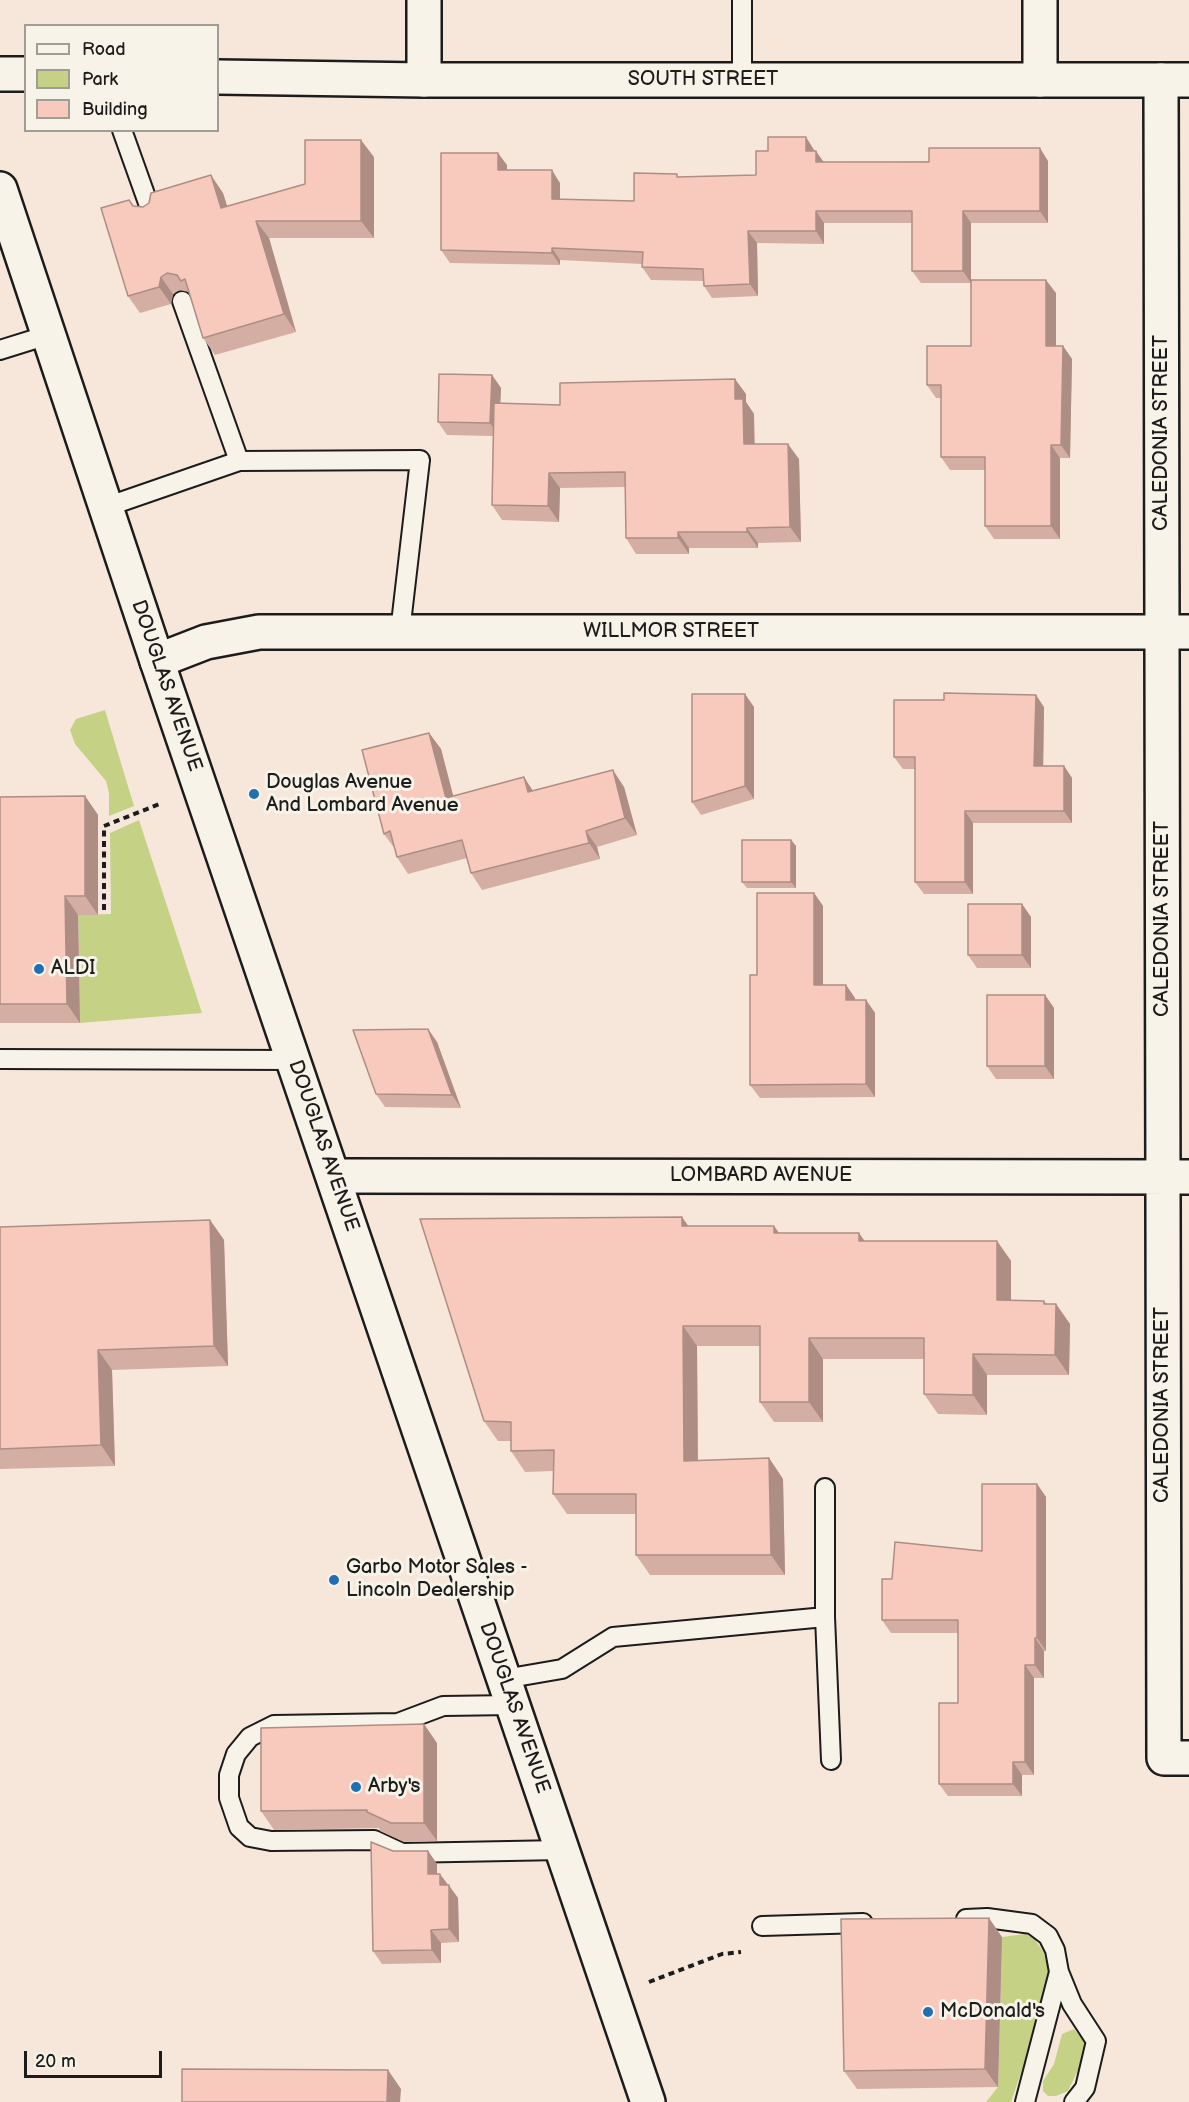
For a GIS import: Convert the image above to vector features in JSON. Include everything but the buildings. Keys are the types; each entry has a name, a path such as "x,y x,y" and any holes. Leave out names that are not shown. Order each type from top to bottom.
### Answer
{"street":[{"path":"424,0 424,80"},
{"path":"1040,0 1040,80"},
{"path":"0,74 24,74"},
{"name":"SOUTH STREET","path":"219,77 424,80 1175,80"},
{"name":"CALEDONIA STREET","path":"1175,80 1177,1758"},
{"name":"DOUGLAS AVENUE","path":"0,189 157,661 648,2102"},
{"name":"WILLMOR STREET","path":"157,661 206,642 259,632 1176,632"},
{"name":"LOMBARD AVENUE","path":"334,1176 1176,1177"}],"lane":[{"path":"742,0 742,80"},
{"path":"123,132 152,214"},
{"path":"182,301 239,461"},
{"path":"0,350 48,335"},
{"path":"106,507 239,461 420,460 400,632"},
{"path":"0,1059 294,1060"},
{"path":"825,1488 825,1617 831,1760"},
{"path":"562,1850 402,1853 374,1840 271,1841 250,1837 238,1827 229,1798 229,1775 236,1754 250,1737 274,1725 398,1723 443,1706 509,1692 562,1669 613,1637 825,1617"},
{"path":"952,1920 987,1918 1032,1924 1048,1936 1055,1950 1059,1972 1072,2004 1095,2041 1085,2088 1074,2102"},
{"path":"762,1926 881,1922"},
{"path":"1025,2102 1059,1972"}],"path":[{"path":"104,910 104,826 200,787"},
{"path":"612,1997 722,1954 744,1952"}],"green space":[{"path":"105,710 134,806 109,816 109,793 106,781 75,744 70,730 76,719"},
{"path":"139,820 202,1013 80,1023 78,915 111,914 110,833"},
{"path":"1025,1934 1034,1938 1044,1953 1049,1973 1038,2024 1011,2102 986,2102 998,2087 1002,1937"},
{"path":"1074,2029 1084,2041 1083,2060 1068,2091 1056,2096 1048,2096 1043,2091 1043,2081 1054,2064 1062,2034"}],"place":[{"name":"Douglas Avenue And Lombard Avenue","path":"254,794"},
{"name":"ALDI","path":"39,969"},
{"name":"Garbo Motor Sales - Lincoln Dealership","path":"334,1580"},
{"name":"Arby's","path":"356,1787"},
{"name":"McDonald's","path":"928,2012"}]}
